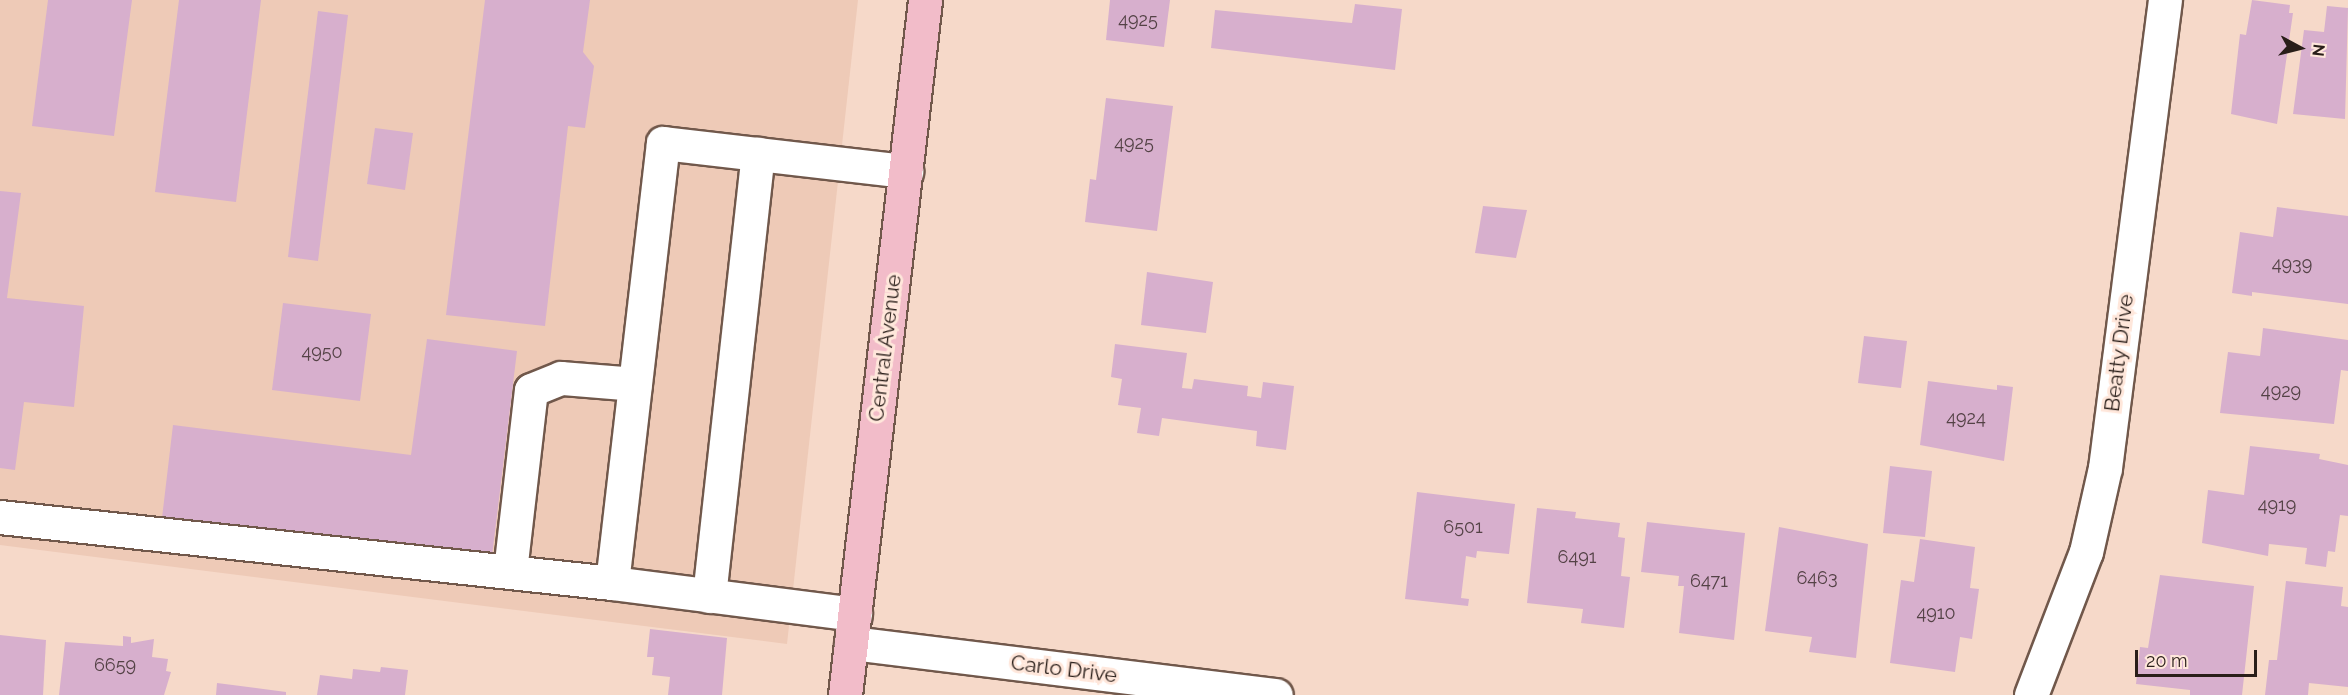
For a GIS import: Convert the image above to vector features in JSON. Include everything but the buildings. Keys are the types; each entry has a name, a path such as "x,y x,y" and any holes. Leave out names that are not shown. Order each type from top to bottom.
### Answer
{"main road":[{"name":"Central Avenue","path":"845,695 925,0"}],"street":[{"name":"Beatty Drive","path":"2031,695 2086,552 2105,468 2165,0"},
{"path":"612,583 663,143 906,171"},
{"path":"709,596 758,154"},
{"path":"510,571 531,390 561,378 635,384"},
{"name":"Carlo Drive","path":"0,517 510,571 709,596 853,628 1276,695"}],"shaded area":[{"path":"0,0 858,0 787,644 0,545"}]}
